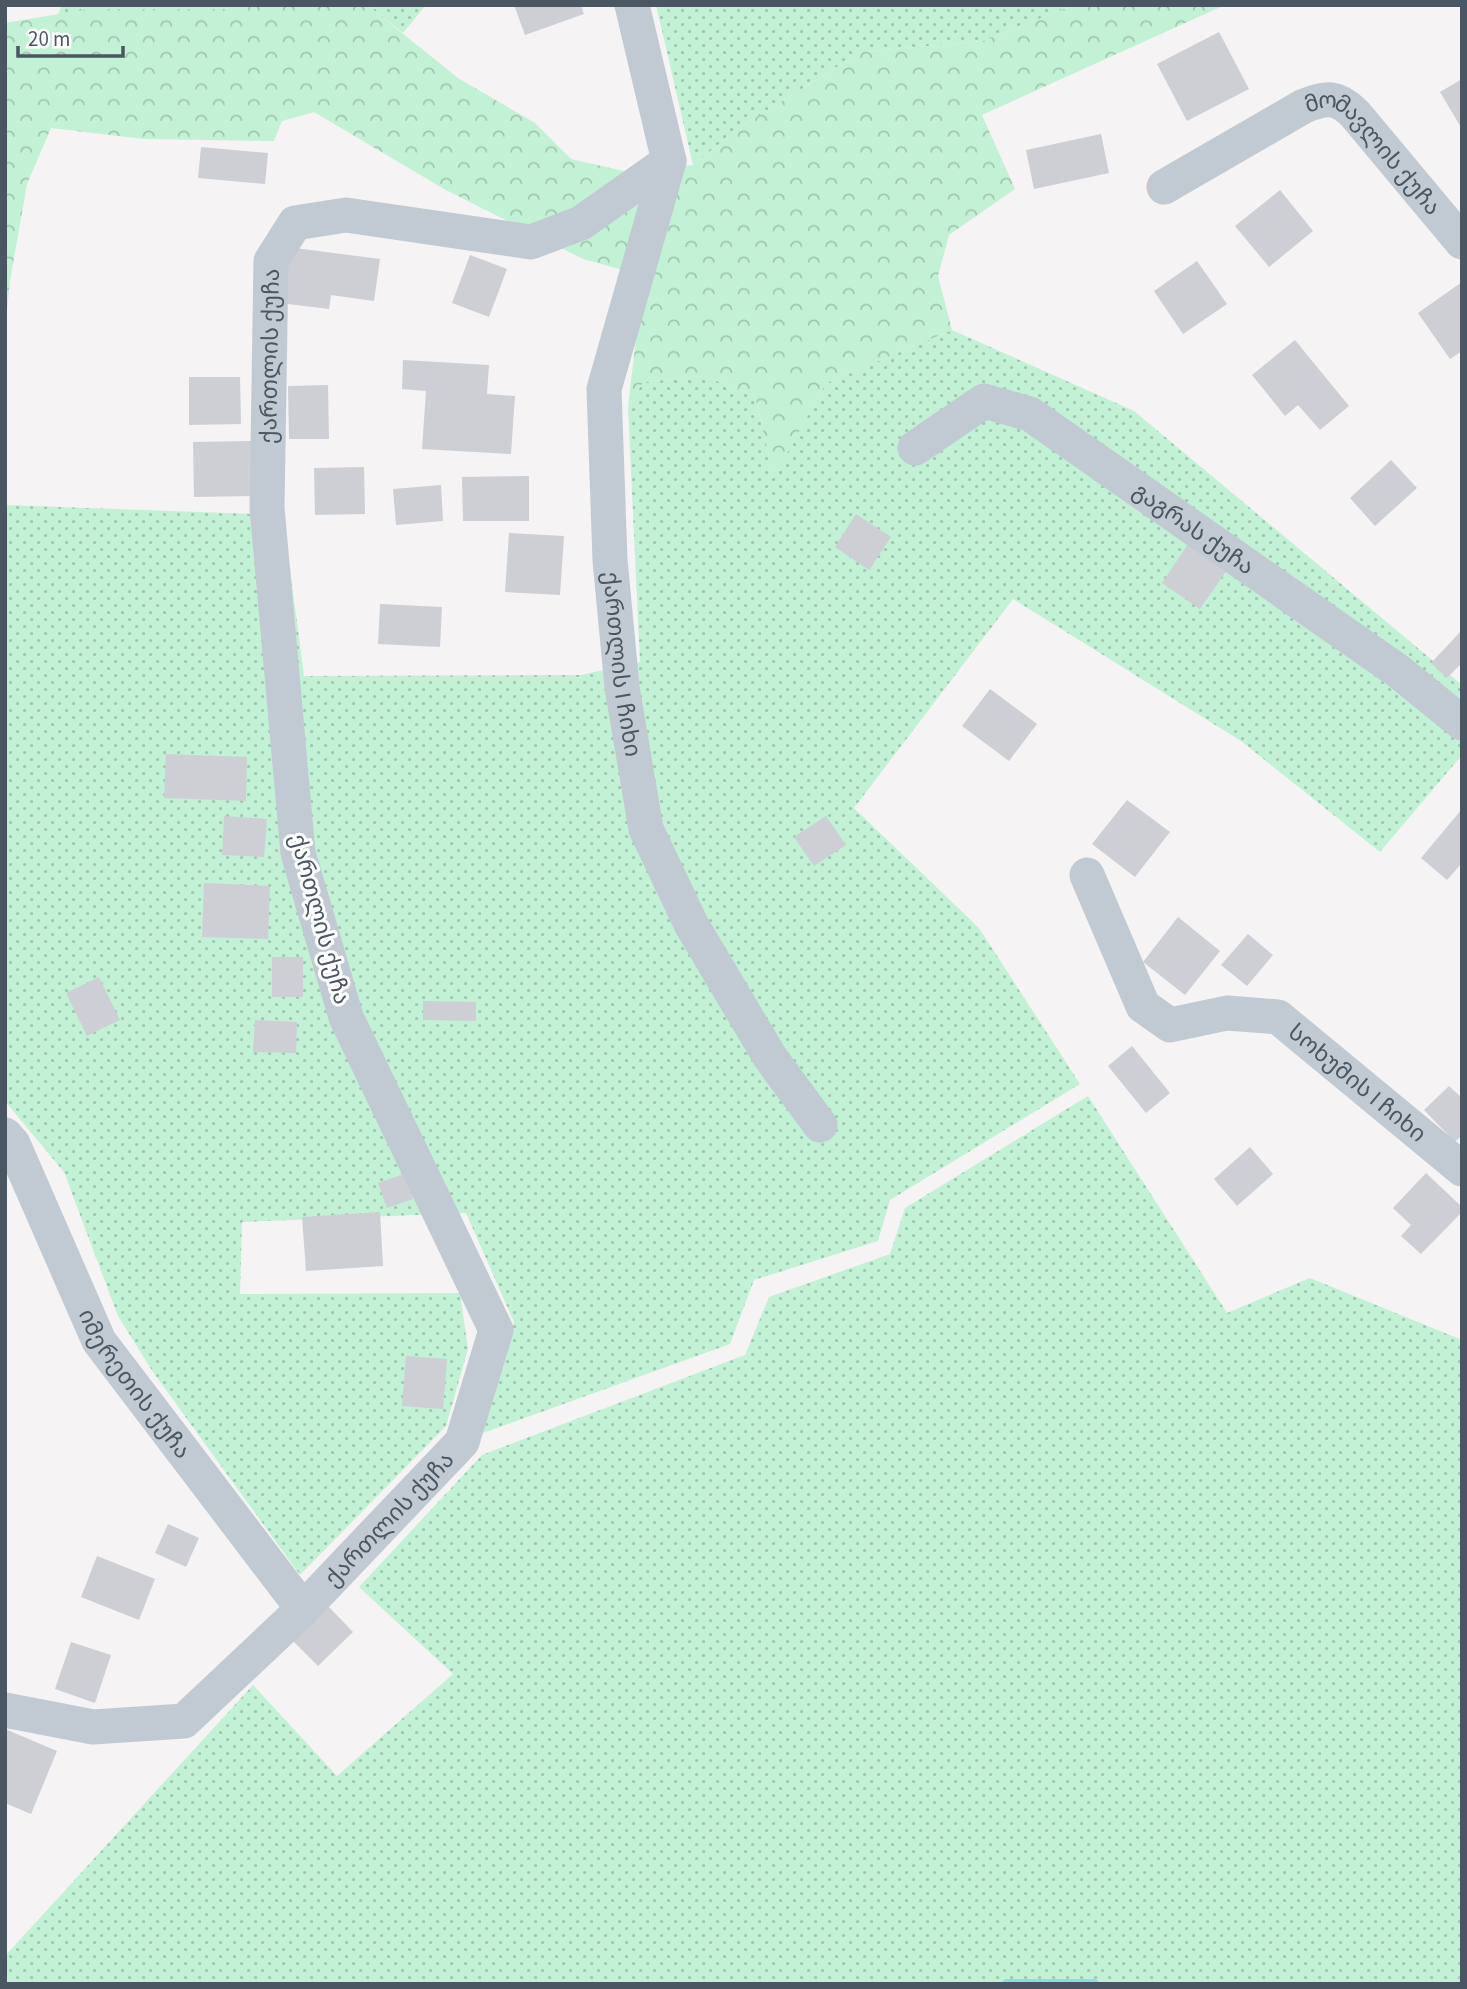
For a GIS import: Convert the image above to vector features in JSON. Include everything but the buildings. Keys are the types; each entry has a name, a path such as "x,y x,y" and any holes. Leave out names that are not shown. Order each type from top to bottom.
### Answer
{"street":[{"path":"632,5 668,161"},
{"name":"მომავლის ქუჩა","path":"1164,187 1304,106 1326,97 1341,100 1355,114 1462,243"},
{"name":"ქართლის I ჩიხი","path":"668,161 604,389 610,560 622,687 646,829 691,924 770,1057 820,1125"},
{"name":"ქართლის ქუჩა","path":"5,1710 93,1727 184,1721 303,1609 462,1442 496,1330 346,1017 298,853 267,508 271,261 295,223 346,215 531,242 581,223 668,161"},
{"name":"გაგრას ქუჩა","path":"915,448 984,401 1030,414 1398,671 1462,723"},
{"name":"სოხუმის I ჩიხი","path":"1087,875 1143,1006 1170,1026 1227,1013 1278,1017 1462,1169"},
{"name":"იმერეთის ქუჩა","path":"5,1135 13,1144 99,1341 303,1609"}],"green space":[{"path":"62,5 241,5 227,9 58,14"},
{"path":"241,5 367,5 458,78 535,123 571,159 628,172 693,165 742,126 861,52 983,41 1069,7 1225,5 982,115 1015,189 949,235 938,276 952,330 826,383 774,477 755,396 704,376 643,382 628,407 637,330 652,278 583,259 444,189 314,112 282,121 274,141 144,139 51,128 27,184 10,281 5,330 5,23 89,9 226,9"},
{"path":"367,5 426,5 403,33"},
{"path":"656,5 1128,6 1069,7 983,41 861,52 742,126 693,165"},
{"path":"952,330 1134,411 1462,685 1462,755 1380,852 1241,741 1013,599 854,808 979,928 1080,1084 890,1200 878,1241 754,1280 730,1344 483,1433 514,1322 466,1213 242,1222 240,1294 460,1293 468,1349 446,1426 300,1575 153,1372 118,1316 64,1172 5,1101 5,505 283,515 304,676 581,675 640,662 628,407 643,382 704,376 755,396 774,476 826,383"},
{"path":"1088,1096 1227,1313 1310,1278 1462,1340 1462,1984 5,1984 5,1956 253,1685 337,1776 453,1674 359,1587 482,1455 745,1355 769,1297 890,1254 905,1208"}],"waterway":[{"path":"1007,1984 1094,1984"}]}
